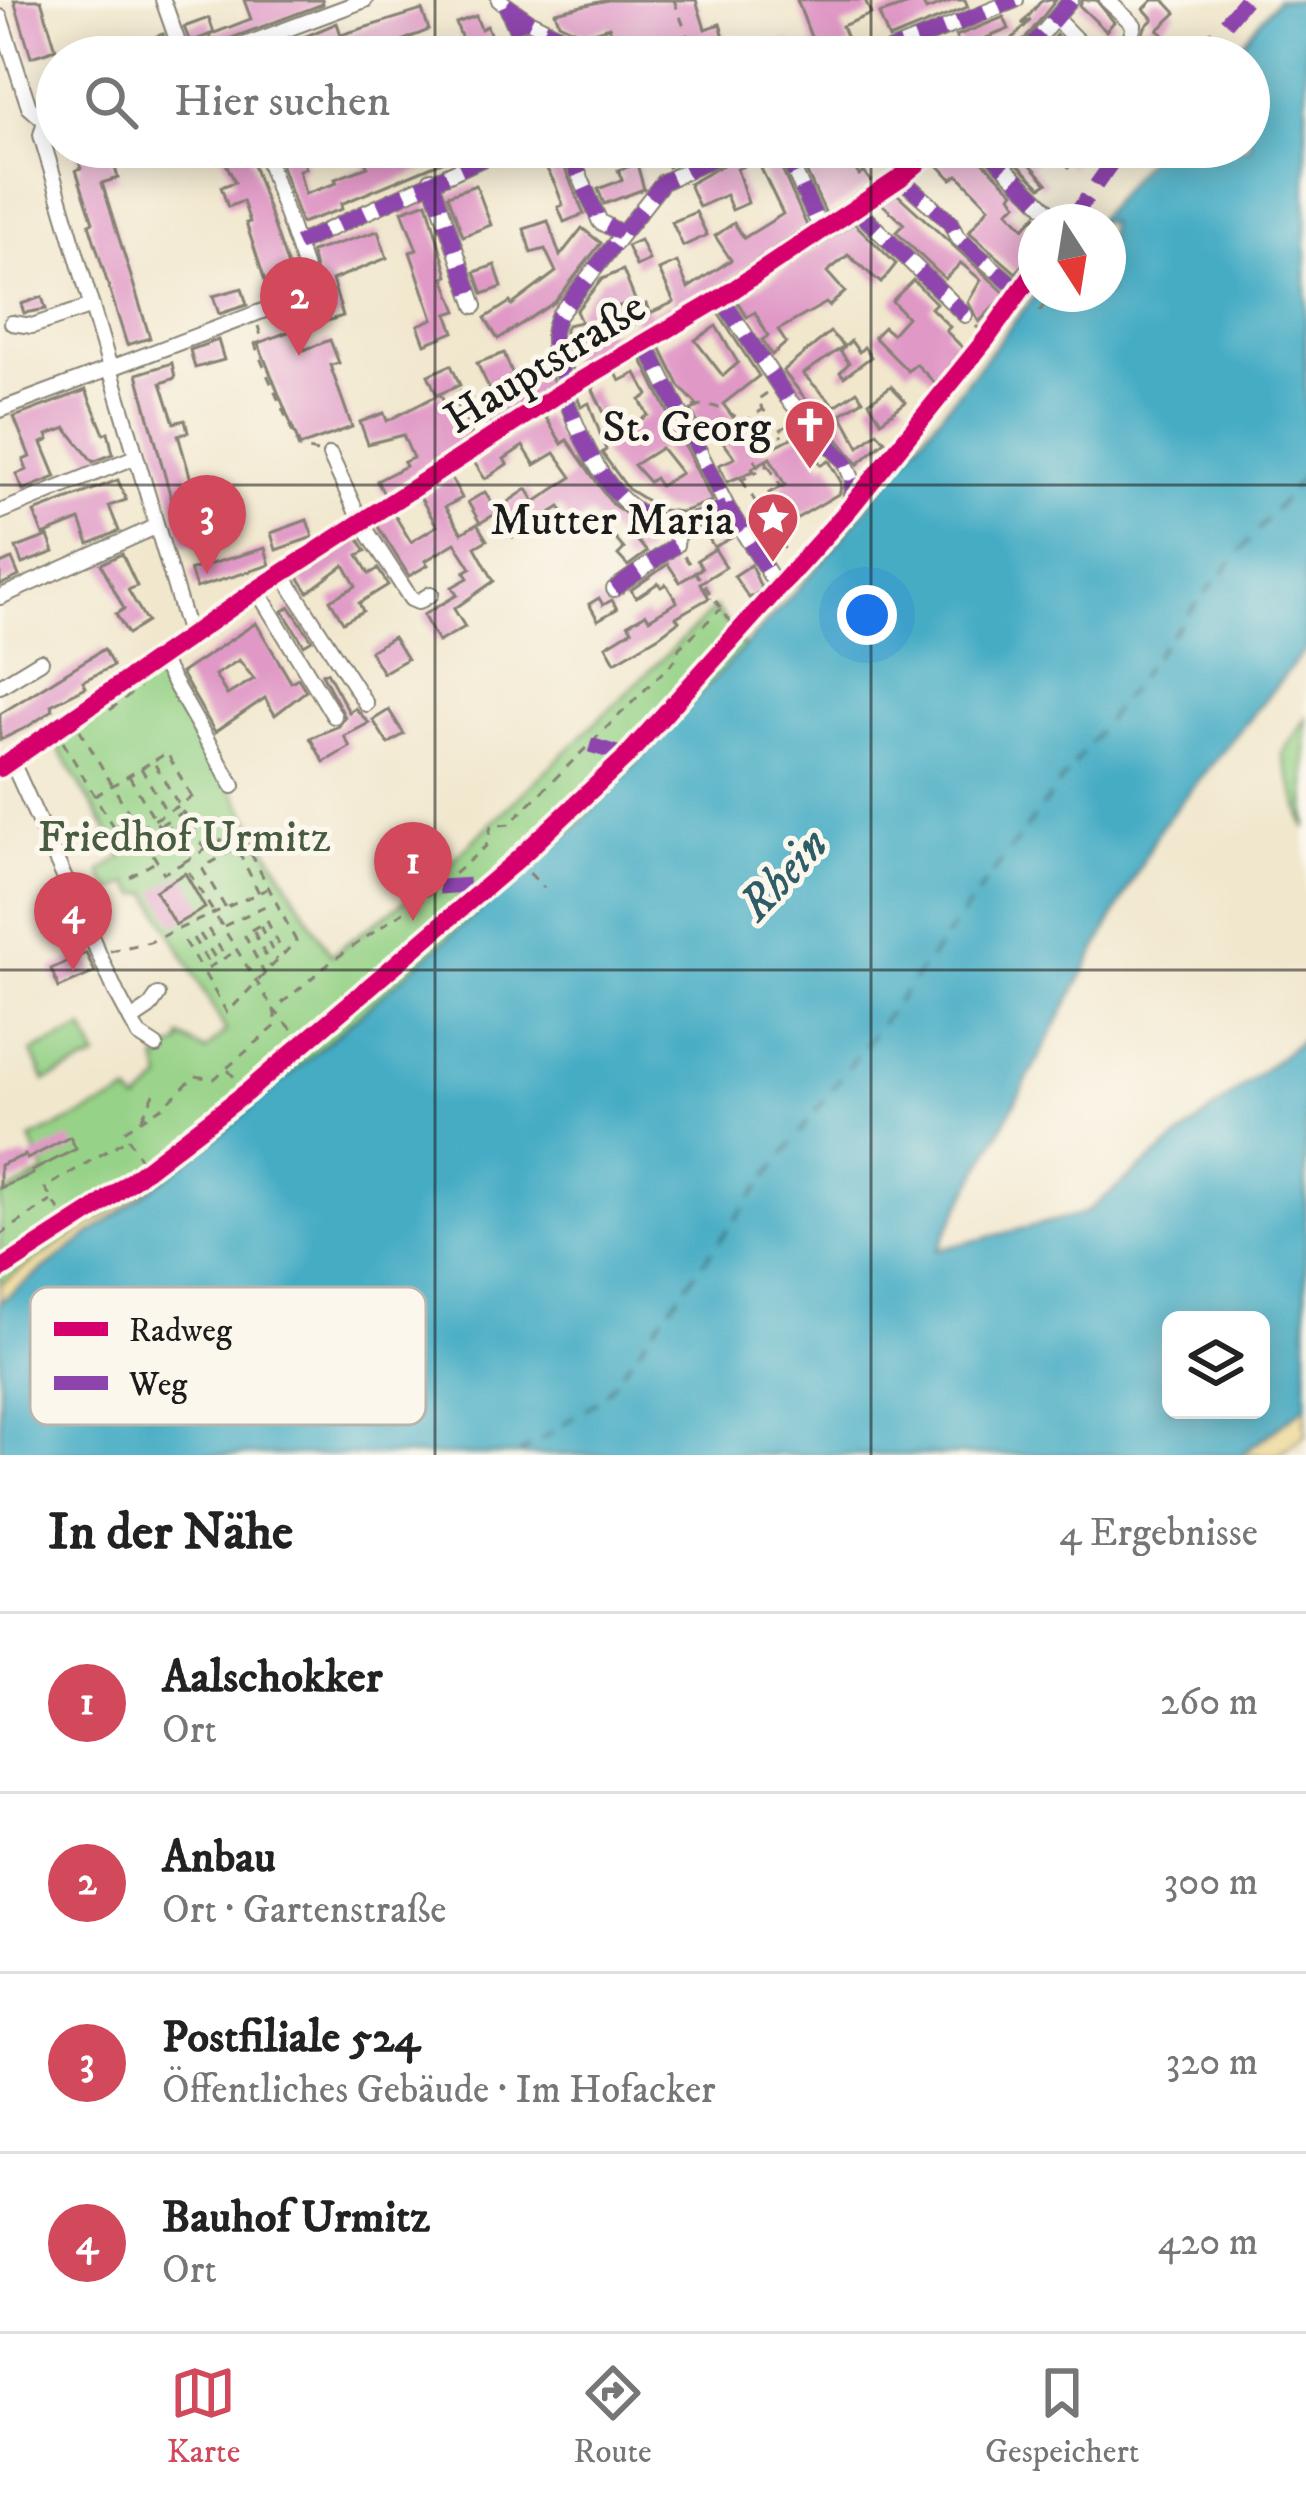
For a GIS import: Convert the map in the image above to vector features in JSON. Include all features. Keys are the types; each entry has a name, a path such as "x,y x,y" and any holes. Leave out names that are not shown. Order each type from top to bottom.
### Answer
{"street":[{"path":"163,0 176,36"},
{"path":"274,36 365,0"},
{"path":"926,36 1016,0"},
{"path":"1041,36 1071,0"},
{"path":"1107,0 1134,25 1131,36"},
{"path":"508,2 520,36"},
{"path":"508,2 530,21 560,36"},
{"path":"0,16 29,107 36,110"},
{"path":"1056,19 1073,36"},
{"path":"51,168 190,638"},
{"path":"0,410 305,296 310,290 270,168"},
{"path":"297,244 457,168"},
{"path":"576,168 600,222 621,233"},
{"path":"693,168 663,182 621,233 558,316 551,348 579,434 608,482 631,505 679,524 727,507"},
{"path":"793,168 821,229"},
{"name":"Hauptstraße","path":"6,765 282,573 565,389 721,298 906,168"},
{"path":"1005,168 1042,204"},
{"path":"430,179 475,306"},
{"path":"890,179 950,222 957,237 1018,290"},
{"path":"855,208 965,315"},
{"path":"721,298 778,384 845,462 854,481 849,509"},
{"path":"13,323 24,328 92,306"},
{"path":"646,344 727,507 777,586"},
{"path":"463,399 485,441"},
{"path":"330,455 361,522 411,599 418,602 431,594"},
{"path":"0,512 135,457"},
{"path":"614,589 676,545 679,524"},
{"path":"0,597 155,527"},
{"path":"282,573 365,704"},
{"path":"257,590 334,716"},
{"path":"161,660 233,786"},
{"path":"0,686 41,661"},
{"path":"6,765 130,1020 139,1035 156,1046"},
{"path":"130,1020 149,1008 158,995"}],"path":[{"path":"674,0 687,36"},
{"path":"253,314 261,336 255,344 298,448 330,455"},
{"path":"965,315 988,338"},
{"path":"778,384 758,400 782,437"},
{"path":"680,412 701,404 743,422 764,409"},
{"path":"759,470 751,451 778,430"},
{"path":"781,487 767,462 741,478 785,550"},
{"path":"748,527 774,512"},
{"path":"676,545 739,634"},
{"path":"274,1010 332,962 439,887 485,846 491,826 509,824 721,609"},
{"path":"79,728 172,881"},
{"path":"63,742 125,847 142,837"},
{"path":"95,796 167,753 192,797"},
{"path":"617,753 625,758"},
{"path":"153,761 205,850"},
{"path":"141,768 166,813"},
{"path":"129,776 169,843 194,830"},
{"path":"138,829 199,793"},
{"path":"162,832 186,818"},
{"path":"162,832 186,818"},
{"path":"164,873 239,830 296,941 227,1013 184,941"},
{"path":"190,874 237,848 259,893"},
{"path":"517,860 544,888"},
{"path":"130,877 157,861"},
{"path":"183,863 274,1010 304,1042"},
{"path":"202,868 226,909"},
{"path":"99,954 150,942 269,888"},
{"path":"222,927 266,906"},
{"path":"265,976 244,934 267,921 284,955"},
{"path":"260,925 278,962"},
{"path":"208,929 226,957"},
{"path":"252,929 272,968"},
{"path":"200,934 218,962"},
{"path":"193,938 211,967"},
{"path":"203,971 236,951"},
{"path":"148,1171 124,1131 195,1076 214,1079 227,1069 277,1025 274,1010"},
{"path":"227,1069 247,1092"},
{"path":"142,1120 157,1088 164,1102"},
{"path":"70,1226 45,1188 128,1138"},
{"path":"0,1235 53,1200"}],"green space":[{"name":"Friedhof Urmitz","path":"715,608 744,647 579,825 199,1153 0,1284 0,1197 45,1173 30,1139 129,1094 138,1103 162,1080 157,1059 164,1059 181,1037 205,1051 226,1031 149,893 138,895 129,883 112,892 100,872 123,857 56,744 161,671 331,955 429,883"},
{"path":"1306,718 1306,829 1282,754"},
{"path":"84,1029 97,1058 45,1081 32,1052"}],"sand":[{"path":"199,1153 0,1302 0,1284"},
{"path":"1306,1406 1306,1435 1278,1455 1241,1455"}],"water":[{"name":"Rhein","path":"1277,0 1306,0 1306,649 1161,827 937,1250 1085,1213 1306,1036 1306,1406 1241,1455 0,1455 0,1302 199,1153 579,825 828,556 1022,312 1126,312 1126,204 1110,204 1140,168 1270,168 1270,36 1247,36"}],"building":[{"path":"14,0 41,0 52,36 36,36 36,55 31,57"},
{"path":"244,0 322,0 323,4 237,36 209,35 251,19"},
{"path":"608,0 696,0 705,29 720,24 724,36 612,36 609,27 584,35 559,23 555,12"},
{"path":"797,0 865,0 871,14 842,26 846,36 811,36"},
{"path":"921,0 926,10 954,0 965,0 968,7 896,36 888,36 879,14"},
{"path":"1042,0 1056,0 1028,36 1015,36 1031,20 1022,24"},
{"path":"1082,0 1096,0 1114,22 1106,31 1080,6"},
{"path":"1153,0 1164,0 1176,13 1158,30 1165,36 1142,36 1153,19 1144,9"},
{"path":"422,10 429,30 414,36 306,36 337,23 341,35"},
{"path":"476,16 481,29 487,26 491,36 461,36 456,23"},
{"path":"1004,17 1009,29 991,36 956,36"},
{"path":"209,18 214,33 188,36 184,27"},
{"path":"115,168 118,178 102,183 150,338 127,345 76,170"},
{"path":"228,168 254,168 294,284 269,293 243,201 228,207 221,187 235,182"},
{"path":"282,168 306,168 299,170 305,194 365,168 428,168 341,204 342,209 301,223"},
{"path":"546,168 565,168 584,214 564,222"},
{"path":"638,168 644,189 604,204 598,189 622,180 618,170"},
{"path":"718,168 739,168 748,203 732,210 726,195 699,207 689,184"},
{"path":"761,168 781,168 807,226 715,288 574,372 565,350 565,329 581,322 576,311 602,279 623,270 635,300 602,313 610,335 636,323 631,310 646,304 650,313 674,302 659,270 677,262 688,288 731,260 715,236 734,223 744,238 783,214"},
{"path":"805,168 864,172 872,183 826,214"},
{"path":"941,168 989,168 1014,192 1011,195 1017,204 1008,211 1018,222 1016,273 969,232 989,207 958,175 951,179"},
{"path":"1022,168 1034,168 1047,183 1041,187"},
{"path":"476,185 491,225 463,236 448,195"},
{"path":"897,194 1006,294 979,322 968,302 981,280 961,263 945,279 896,232 904,224 882,204"},
{"path":"427,202 448,276 444,278 457,311 447,314 454,332 425,344 418,325 433,319 410,252 417,250 402,211"},
{"path":"696,212 707,235 683,246 672,222"},
{"path":"548,221 560,256 582,228 601,243 555,302 498,339 485,318 512,305 556,272 545,249 531,253 524,229"},
{"path":"854,223 896,264 881,283 848,255 827,272 845,292 829,306 826,303 778,330 786,343 772,355 762,340 768,336 755,312 747,317 737,301"},
{"path":"378,231 387,258 332,280 343,316 327,321 311,252"},
{"path":"640,240 649,260 636,266 627,246"},
{"path":"495,265 502,287 483,294 475,272"},
{"path":"913,280 936,303 931,308 966,351 935,383 916,364 908,371 874,337 884,327 892,334 907,317 892,301"},
{"path":"242,288 247,305 219,314 213,296"},
{"path":"42,297 46,309 24,313 21,304"},
{"path":"718,313 759,376 723,404 758,450 768,450 801,433 821,465 829,461 841,482 840,493 794,520 781,517 769,493 785,485 770,458 727,482 719,465 735,458 718,435 706,440 691,410 699,407 680,387 660,347","holes":["716,326 738,363 723,376 695,340"]},
{"path":"296,329 304,350 330,340 339,363 330,365 352,427 300,446 258,343"},
{"path":"830,332 844,346 803,374 835,406 857,391 863,400 841,414 859,447 877,432 885,441 858,464 783,371"},
{"path":"218,340 224,360 195,368 190,350"},
{"path":"851,341 871,357 844,377 840,372 849,363 840,351"},
{"path":"504,353 517,385 550,374 554,383 489,425 485,417 499,408 477,363"},
{"path":"641,358 712,501 682,512 662,510 628,489 602,453 606,450 589,403 581,407 577,396 595,385 604,413 610,411 617,432 622,431 648,415 640,400 648,395 636,373 620,381 616,373","holes":["661,448 681,473 660,486 655,478 649,482 634,465"]},
{"path":"172,363 175,378 161,383 174,423 185,420 188,432 178,435 208,538 184,545 137,374"},
{"path":"451,365 460,385 437,395 428,375"},
{"path":"891,386 906,402 881,421 869,402"},
{"path":"86,390 104,434 108,432 113,454 93,462 66,428 47,435 49,440 42,443 56,477 23,490 16,474 27,470 23,460 30,457 14,417"},
{"path":"440,394 458,430 465,426 471,438 384,494 377,481 413,458 403,435 368,444 360,422 384,413 387,421"},
{"path":"545,416 612,504 648,529 636,539 647,552 628,566 618,555 624,549 590,514 573,526 560,507 513,537 497,513 480,523 468,502 485,492 496,510 527,489 535,502 572,477 555,453 535,465 523,446 485,479 474,462"},
{"path":"451,477 462,498 445,507 462,533 477,524 487,540 475,547 494,581 454,609 465,627 438,642 423,615 457,595 452,587 468,578 464,572 471,568 455,543 409,576 377,525 394,514 411,542 437,526 420,497"},
{"path":"118,480 126,500 109,506 119,531 89,544 80,520 43,535 34,512"},
{"path":"307,520 313,537 276,550 271,533"},
{"path":"723,521 733,537 714,547 703,529"},
{"path":"48,536 54,552 22,564 16,548"},
{"path":"358,538 366,551 358,555 369,574 378,569 388,585 359,603 363,611 343,622 330,600 356,586 344,565 308,592 298,577"},
{"path":"265,548 270,565 196,588 190,570"},
{"path":"715,549 726,567 700,583 709,598 615,662 606,646 632,630 628,624 646,614 649,619 677,602 666,584 658,583 636,598 631,590 668,564 680,582 702,568 697,560"},
{"path":"122,554 137,586 128,590 147,622 128,634 116,614 124,609 101,564"},
{"path":"12,559 19,576 0,585 0,564"},
{"path":"751,565 762,590 749,598 734,576"},
{"path":"599,598 603,605 612,600 617,609 598,620 589,604"},
{"path":"290,607 312,640 304,645 283,611"},
{"path":"256,623 291,682 298,678 306,691 275,715 265,698 215,732 181,673","holes":["239,660 254,679 227,695 215,675"]},
{"path":"393,637 407,659 383,673 370,651"},
{"path":"104,649 113,666 83,681 86,687 51,705 53,710 0,740 0,714"},
{"path":"327,672 349,712 355,708 369,723 344,736 350,747 324,762 310,738 339,726 345,717 322,674"},
{"path":"389,710 404,734 388,744 373,720"},
{"path":"185,873 205,908 175,925 155,891"},
{"path":"86,953 95,972 59,988 51,969"},
{"path":"70,1137 76,1149 0,1188 0,1165 25,1155 27,1159"}],"ferry route":[{"path":"518,1455 603,1397 1162,646 1306,472"}],"marked path":[{"path":"926,36 1016,0"},
{"path":"1040,36 1071,0"},
{"path":"1215,36 1245,0"},
{"path":"506,5 559,36"},
{"path":"506,5 519,36"},
{"path":"297,244 462,168"},
{"path":"576,168 600,222 621,233"},
{"path":"568,387 553,344 558,316 663,182 693,168"},
{"path":"793,168 821,229"},
{"path":"1005,168 1042,204"},
{"path":"1083,204 1108,168"},
{"path":"900,178 950,222 957,237 1018,289"},
{"path":"431,179 475,306"},
{"path":"855,208 965,315"},
{"path":"721,298 788,399 845,462 853,481 850,505"},
{"path":"646,344 727,507 777,586"},
{"path":"563,391 604,478 638,512 659,521 682,523 727,507"},
{"path":"614,589 676,545 679,523"},
{"path":"590,745 617,753"},
{"path":"439,887 487,884"}],"cycle path":[{"path":"0,768 255,591 563,391 721,298 912,168"},
{"path":"0,1270 95,1209 247,1092 517,860 626,757 849,509 1018,294"}],"place":[{"name":"Anbau","path":"299,356"},
{"name":"St. Georg","path":"810,471"},
{"name":"Mutter Maria","path":"773,564"},
{"name":"Postfiliale 524","path":"207,574"},
{"name":"Aalschokker","path":"413,921"},
{"name":"Bauhof Urmitz","path":"73,971"}]}
